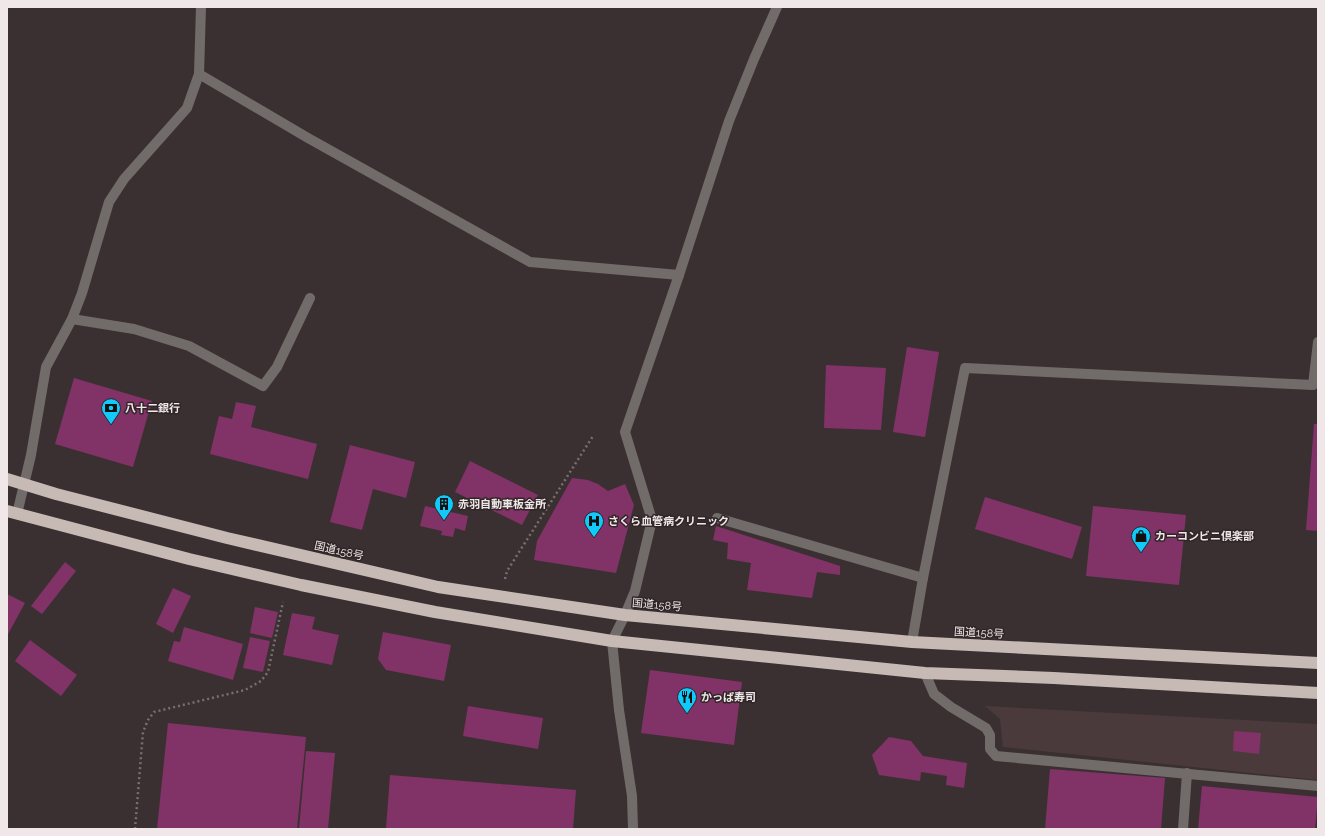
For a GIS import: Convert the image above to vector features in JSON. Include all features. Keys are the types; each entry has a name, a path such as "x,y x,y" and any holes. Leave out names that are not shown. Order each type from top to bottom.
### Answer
{"highway":[{"name":"国道158号","path":"7,479 227,538 438,587 625,615 912,642 1318,663"},
{"path":"12,512 188,559 301,585 435,612 612,641 925,673 1318,693"}],"street":[{"path":"12,512 25,485 32,455 46,366 72,319 82,293 109,202 124,179 187,108 200,74 202,7"},
{"path":"633,829 632,796 619,710 612,641 635,591 652,520 625,432 679,275 729,121 777,7"},
{"path":"200,74 308,138 530,262 679,275"},
{"path":"72,319 134,330 189,346 263,386 277,367 310,298"},
{"path":"912,642 923,578 965,368 1313,385 1318,342"},
{"path":"717,518 923,578"},
{"path":"925,673 934,694 951,707 986,728 990,736 990,749 996,756 1318,786"},
{"path":"1183,829 1187,774"}],"path":[{"path":"501,596 507,571 593,436"},
{"path":"135,829 143,732 148,720 154,712 245,690 261,681 268,672 283,602"}],"shaded area":[{"path":"985,706 1318,724 1318,780 1003,747 1000,719"}],"building":[{"path":"907,347 939,352 925,437 893,432"},
{"path":"826,365 886,368 881,430 824,428"},
{"path":"74,378 152,401 133,467 55,444"},
{"path":"236,402 256,406 251,427 317,444 308,479 210,454 219,416 232,419"},
{"path":"1314,424 1318,424 1318,531 1306,530"},
{"path":"350,445 415,462 406,498 373,489 362,530 330,522"},
{"path":"470,461 538,495 522,525 455,492"},
{"path":"572,478 588,480 598,484 608,491 625,484 634,505 616,573 534,560 537,541"},
{"path":"985,497 1082,527 1072,559 975,529"},
{"name":"赤羽自動車板金所","path":"425,506 468,516 465,531 455,528 453,537 441,535 442,531 420,526"},
{"path":"1093,506 1186,515 1179,585 1086,576"},
{"path":"716,526 840,566 840,575 817,572 812,598 747,590 751,563 727,559 728,543 713,540"},
{"path":"65,562 76,571 42,614 31,606"},
{"path":"173,588 191,596 173,633 156,624"},
{"path":"7,594 25,603 7,636"},
{"path":"255,607 278,612 272,638 250,633"},
{"path":"292,613 315,617 312,629 339,635 332,665 283,655"},
{"path":"184,627 243,644 233,680 168,661 174,641 180,642"},
{"path":"383,632 451,645 444,681 386,670 378,659"},
{"path":"250,637 270,641 263,672 243,668"},
{"path":"30,640 77,675 61,696 15,661"},
{"path":"650,670 742,682 734,745 641,733"},
{"path":"468,706 543,718 538,749 463,736"},
{"path":"168,723 306,737 297,829 157,829"},
{"path":"1234,731 1261,733 1259,754 1233,751"},
{"path":"889,737 911,741 923,756 967,763 964,788 946,785 947,776 921,772 920,781 879,775 872,755"},
{"path":"306,751 335,753 328,829 299,829"},
{"path":"1050,769 1165,778 1161,829 1045,829"},
{"path":"390,775 576,790 573,829 386,829"},
{"path":"1202,786 1318,797 1315,829 1198,829"}],"place":[{"name":"八十二銀行","path":"111,425"},
{"name":"赤羽自動車板金所","path":"444,521"},
{"name":"さくら血管病クリニック","path":"594,538"},
{"name":"カーコンビニ倶楽部","path":"1141,553"},
{"name":"かっぱ寿司","path":"687,714"}]}
